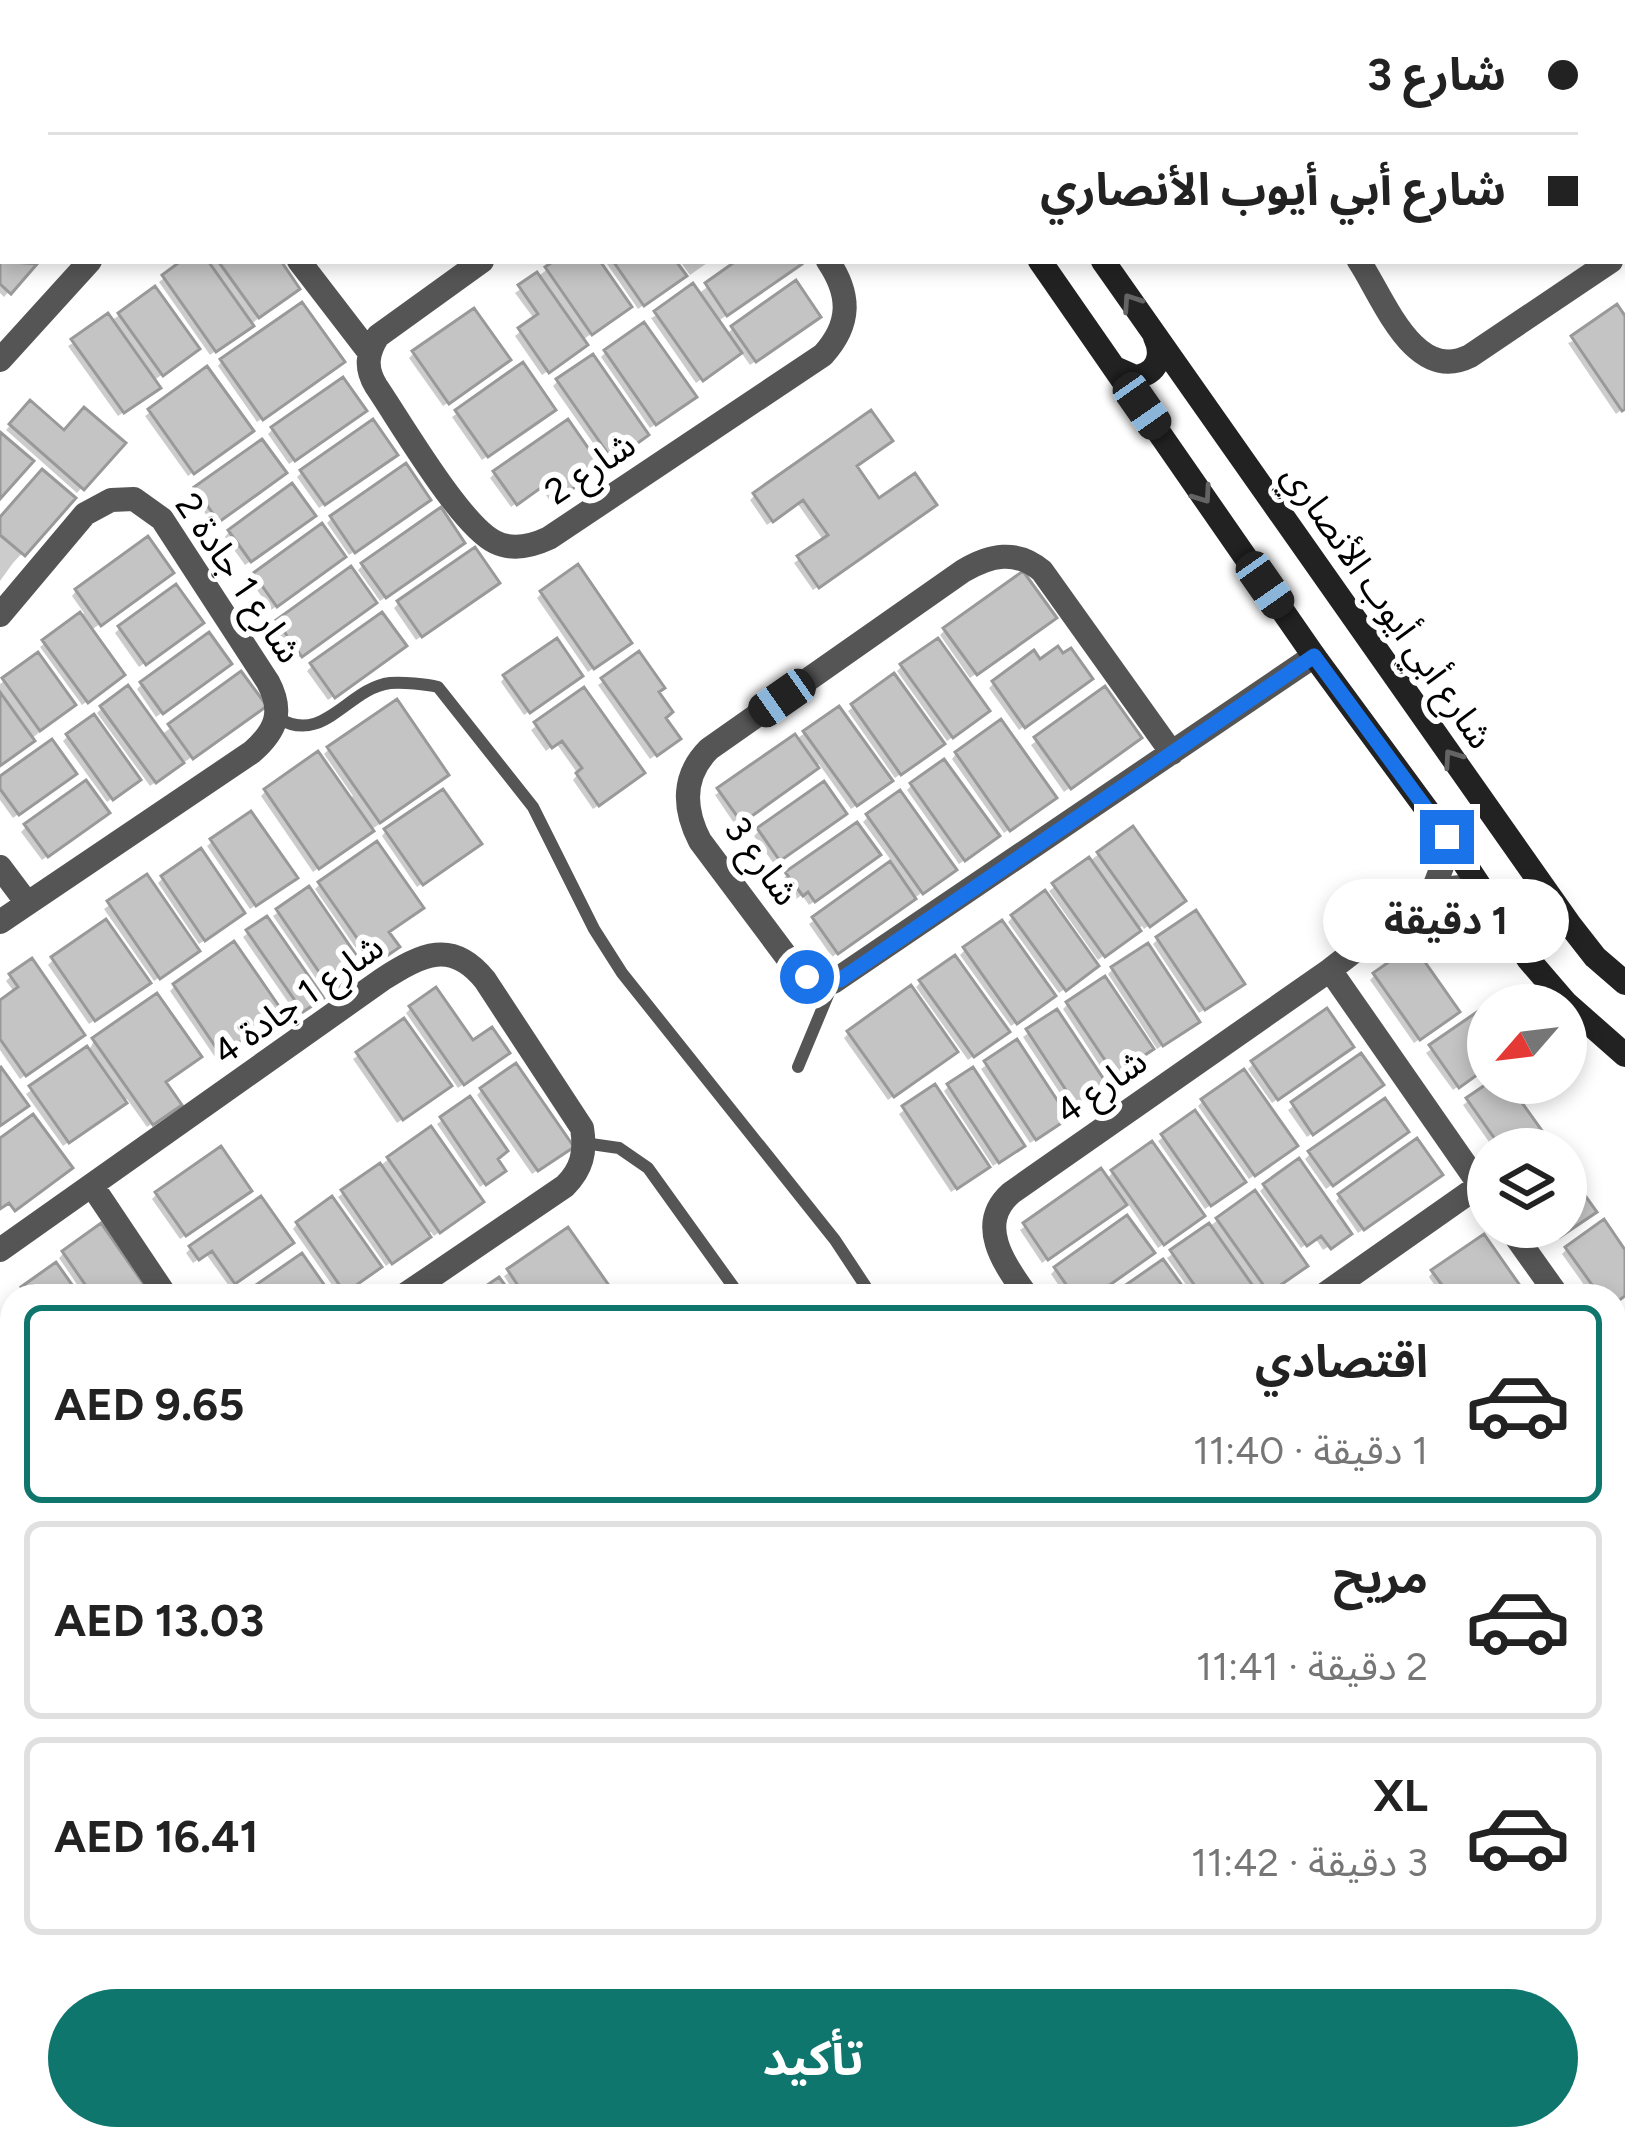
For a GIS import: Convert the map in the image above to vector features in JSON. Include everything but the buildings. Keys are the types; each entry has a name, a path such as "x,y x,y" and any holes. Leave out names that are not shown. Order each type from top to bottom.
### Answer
{"street":[{"path":"0,360 87,264"},
{"name":"شارع 2","path":"301,264 369,352 368,369 376,386 473,524 496,542 529,545 549,538 823,355 836,339 847,308 844,289 830,264"},
{"path":"369,352 378,335 478,264"},
{"path":"1042,264 1552,989 1625,1055"},
{"name":"شارع أبي أيوب الأنصاري","path":"1105,264 1570,925 1595,957 1625,983"},
{"path":"1361,264 1413,346 1439,363 1470,356 1606,264"},
{"path":"1117,369 1135,377 1154,369 1160,357 1155,338"},
{"path":"1167,442 1163,427 1175,407 1191,404 1205,410"},
{"name":"شارع 1 جادة 2","path":"0,615 85,514 111,500 134,499 162,520 268,682 277,699 278,718 252,752 0,922"},
{"name":"شارع 3","path":"833,982 815,980 792,964 700,842 691,824 688,781 710,749 963,572 992,557 1031,562 1053,585 1172,753"},
{"path":"833,982 1314,656"},
{"path":"1447,837 1433,890 1461,887 1486,896"},
{"path":"0,867 27,903"},
{"name":"شارع 4","path":"1020,1284 995,1243 994,1221 1002,1200 1330,970 1433,890"},
{"name":"شارع 1 جادة 4","path":"0,1250 383,979 443,953 466,960 485,980 570,1108 584,1143"},
{"path":"1330,970 1467,1167"},
{"path":"421,1284 565,1186 580,1166 584,1143"},
{"path":"93,1187 158,1284"},
{"path":"1341,1284 1467,1202"},
{"path":"1524,1248 1549,1284"}],"lane":[{"path":"278,718 309,726 390,683 438,687 533,807 594,929 622,973 835,1240 864,1284"},
{"path":"797,1066 833,982"},
{"path":"584,1143 619,1148 648,1168 731,1284"}],"route":[{"path":"807,977 825,983 840,980 1314,656 1447,837"}]}
